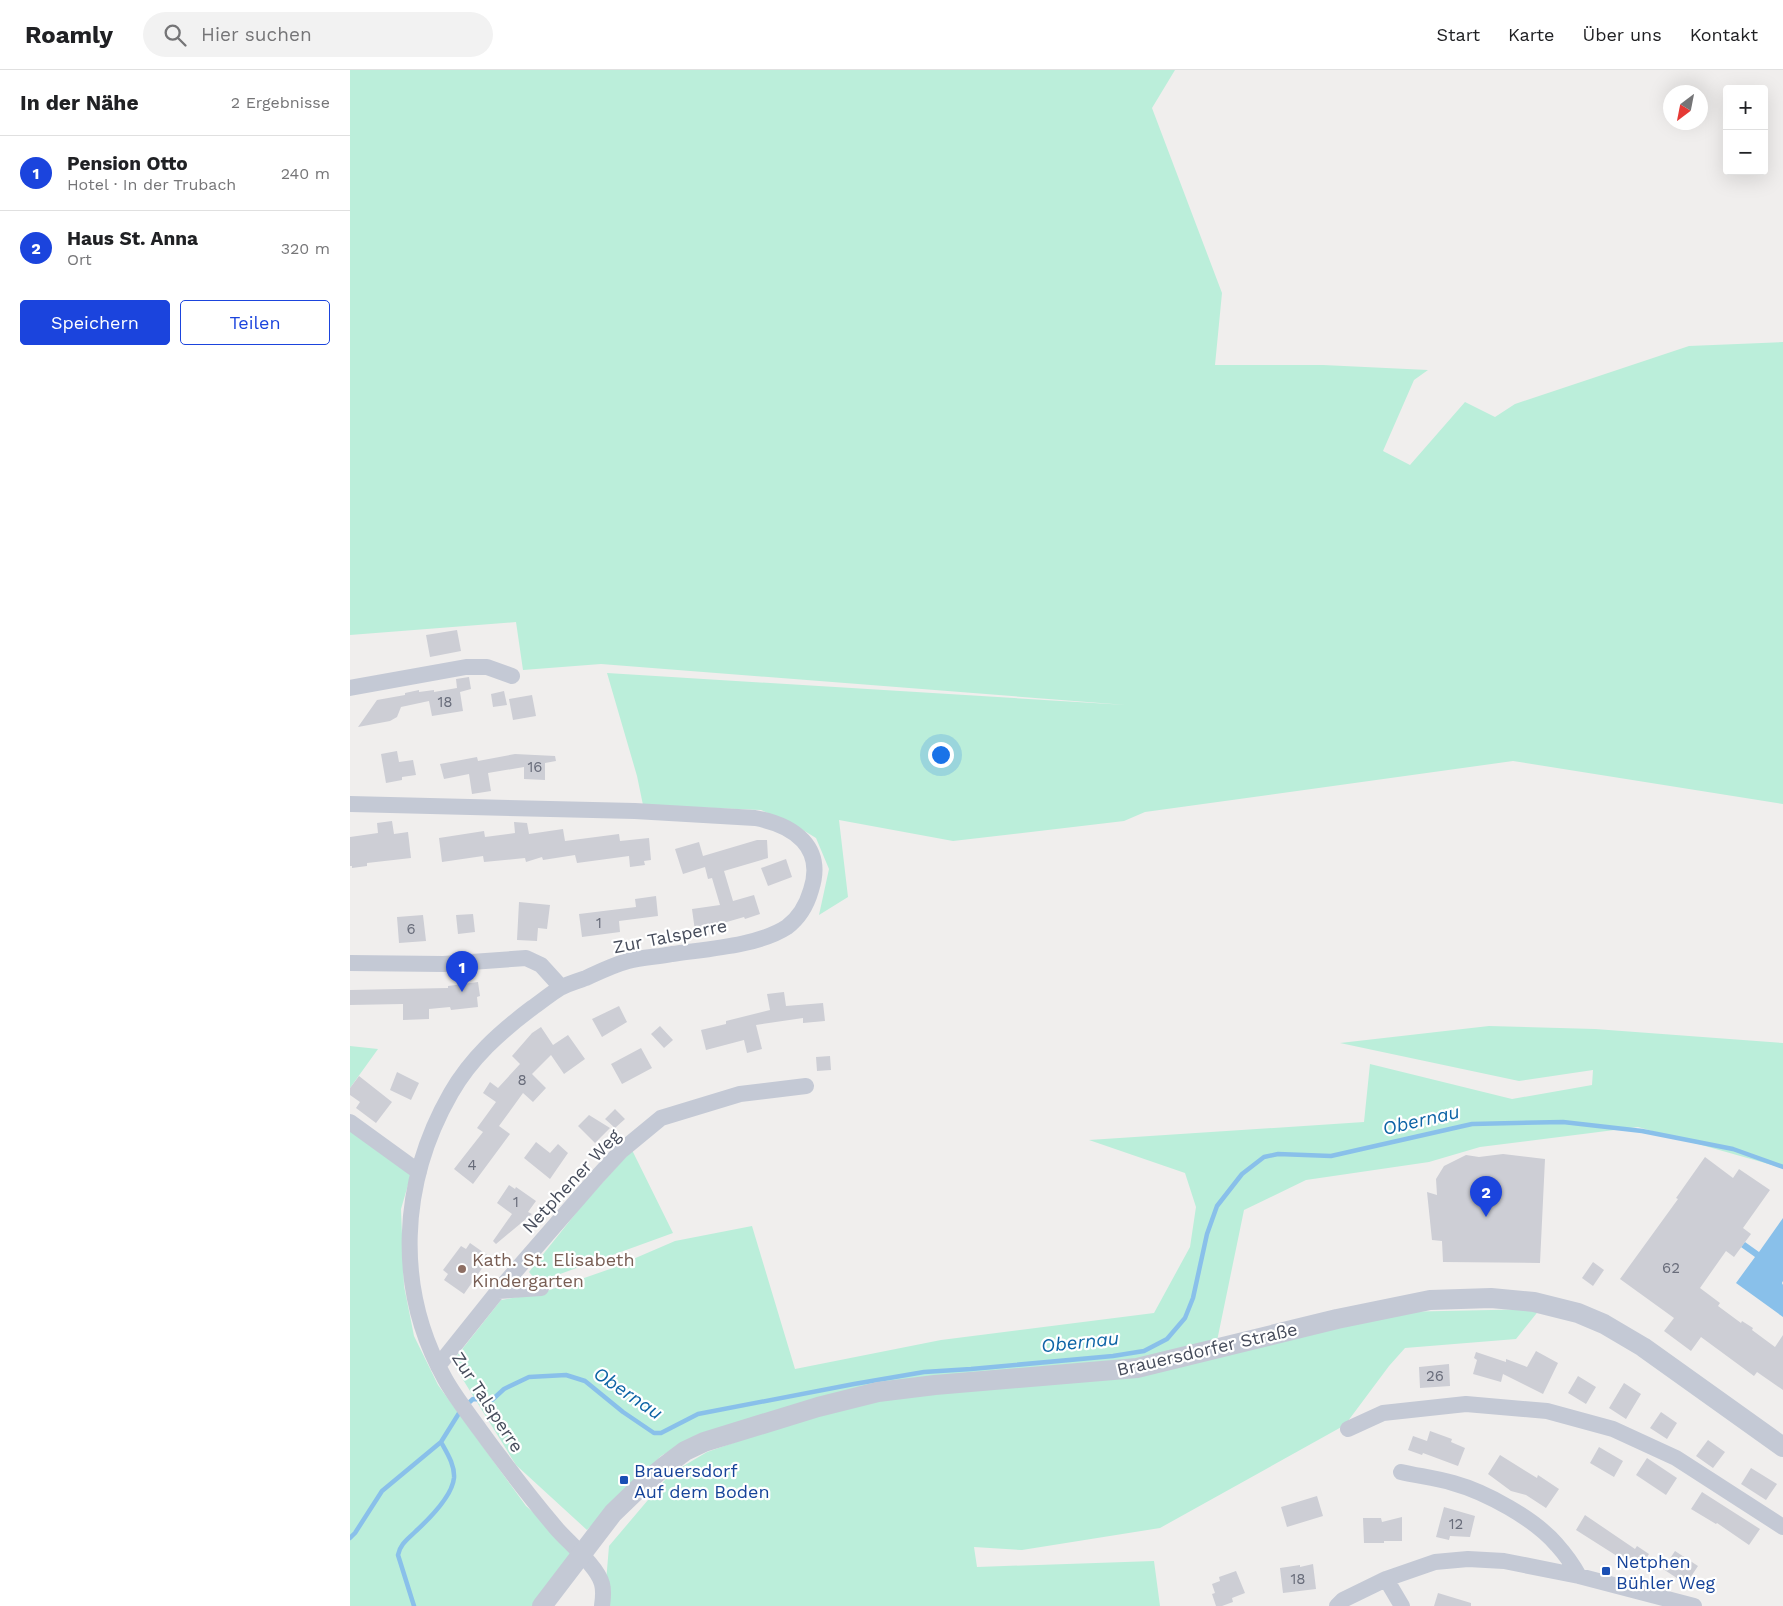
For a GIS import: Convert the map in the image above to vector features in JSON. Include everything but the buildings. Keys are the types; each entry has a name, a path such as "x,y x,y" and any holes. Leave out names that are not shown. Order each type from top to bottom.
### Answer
{"street":[{"path":"350,688 466,667 487,667 512,676"},
{"name":"Zur Talsperre","path":"350,804 635,811 756,818 783,825 810,848 815,871 813,886 808,901 797,917 787,926 768,936 732,946 628,961 561,987 510,1025 478,1055 452,1091 428,1142 419,1172 408,1248 411,1280 420,1318 438,1366 470,1417 529,1496 600,1577 603,1586 602,1606"},
{"path":"350,963 443,964 526,958 541,965 561,987"},
{"name":"Netphener Weg","path":"438,1366 498,1291 621,1151 661,1118 740,1094 806,1086"},
{"path":"350,1122 419,1172"},
{"path":"498,1291 541,1288"},
{"name":"Brauersdorfer Straße","path":"542,1606 620,1506 641,1486 685,1451 704,1442 818,1407 878,1392 935,1384 1137,1368 1337,1319 1430,1300 1491,1298 1534,1302 1578,1313 1604,1324 1643,1347 1783,1447"},
{"path":"1348,1429 1382,1413 1466,1404 1547,1411 1613,1429 1676,1458 1783,1527"},
{"path":"1401,1472 1454,1483 1485,1495 1513,1510 1556,1543 1569,1559 1579,1576"},
{"path":"1337,1606 1343,1600 1386,1579 1435,1562 1468,1559 1504,1562 1579,1576 1694,1606"},
{"path":"1386,1579 1402,1606"}],"green space":[{"path":"350,70 1175,70 1152,108 1222,293 1215,365 1323,365 1428,370 1414,380 1383,451 1410,465 1465,402 1495,417 1515,404 1689,346 1783,342 1783,804 1513,761 1145,812 1124,821 953,841 839,820 848,897 819,915 829,869 816,838 793,824 761,810 643,805 637,776 607,673 1126,705 601,664 523,670 516,622 350,635"},
{"path":"1489,1026 1595,1029 1783,1043 1783,1168 1638,1127 1480,1147 1429,1162 1306,1180 1244,1210 1217,1341 1131,1361 890,1383 698,1434 661,1456 587,1530 516,1465 452,1362 501,1300 541,1293 610,1269 675,1241 752,1226 795,1369 941,1340 1154,1313 1190,1247 1196,1207 1185,1173 1089,1140 1364,1122 1370,1064 1512,1099 1592,1085 1593,1070 1519,1081 1340,1043"},
{"path":"350,1046 378,1049 350,1088"},
{"path":"350,1128 412,1171 401,1209 404,1286 414,1336 438,1385 526,1506 575,1550 533,1606 350,1606"},
{"path":"632,1150 673,1233 538,1282 529,1272 584,1203"},
{"path":"1540,1309 1516,1339 1405,1348 1389,1366 1345,1425 1160,1528 1022,1550 974,1547 977,1567 1154,1561 1160,1606 604,1606 609,1546 670,1474 707,1452 791,1423 881,1398 1136,1375 1397,1312"}],"water":[{"path":"1783,1218 1783,1317 1736,1283 1755,1257 1741,1247 1745,1242 1759,1252"}],"waterway":[{"name":"Obernau","path":"350,1538 382,1491 441,1442 461,1410 473,1399 492,1400 504,1389 529,1377 566,1375 585,1381 623,1412 654,1433 661,1433 698,1414 924,1372 1113,1356 1144,1351 1167,1339 1185,1318 1193,1298 1207,1234 1217,1206 1242,1174 1264,1157 1278,1154 1331,1156 1472,1124 1563,1122 1642,1131 1733,1149 1783,1167"},
{"path":"414,1606 398,1555 405,1542 439,1507 449,1493 454,1478 453,1468 441,1442"}],"place":[{"name":"Pension Otto","path":"462,992"},
{"name":"Haus St. Anna","path":"1486,1217"},
{"name":"Kath. St. Elisabeth Kindergarten","path":"462,1269"},
{"name":"Brauersdorf Auf dem Boden","path":"624,1480"},
{"name":"Netphen Bühler Weg","path":"1606,1571"}]}
